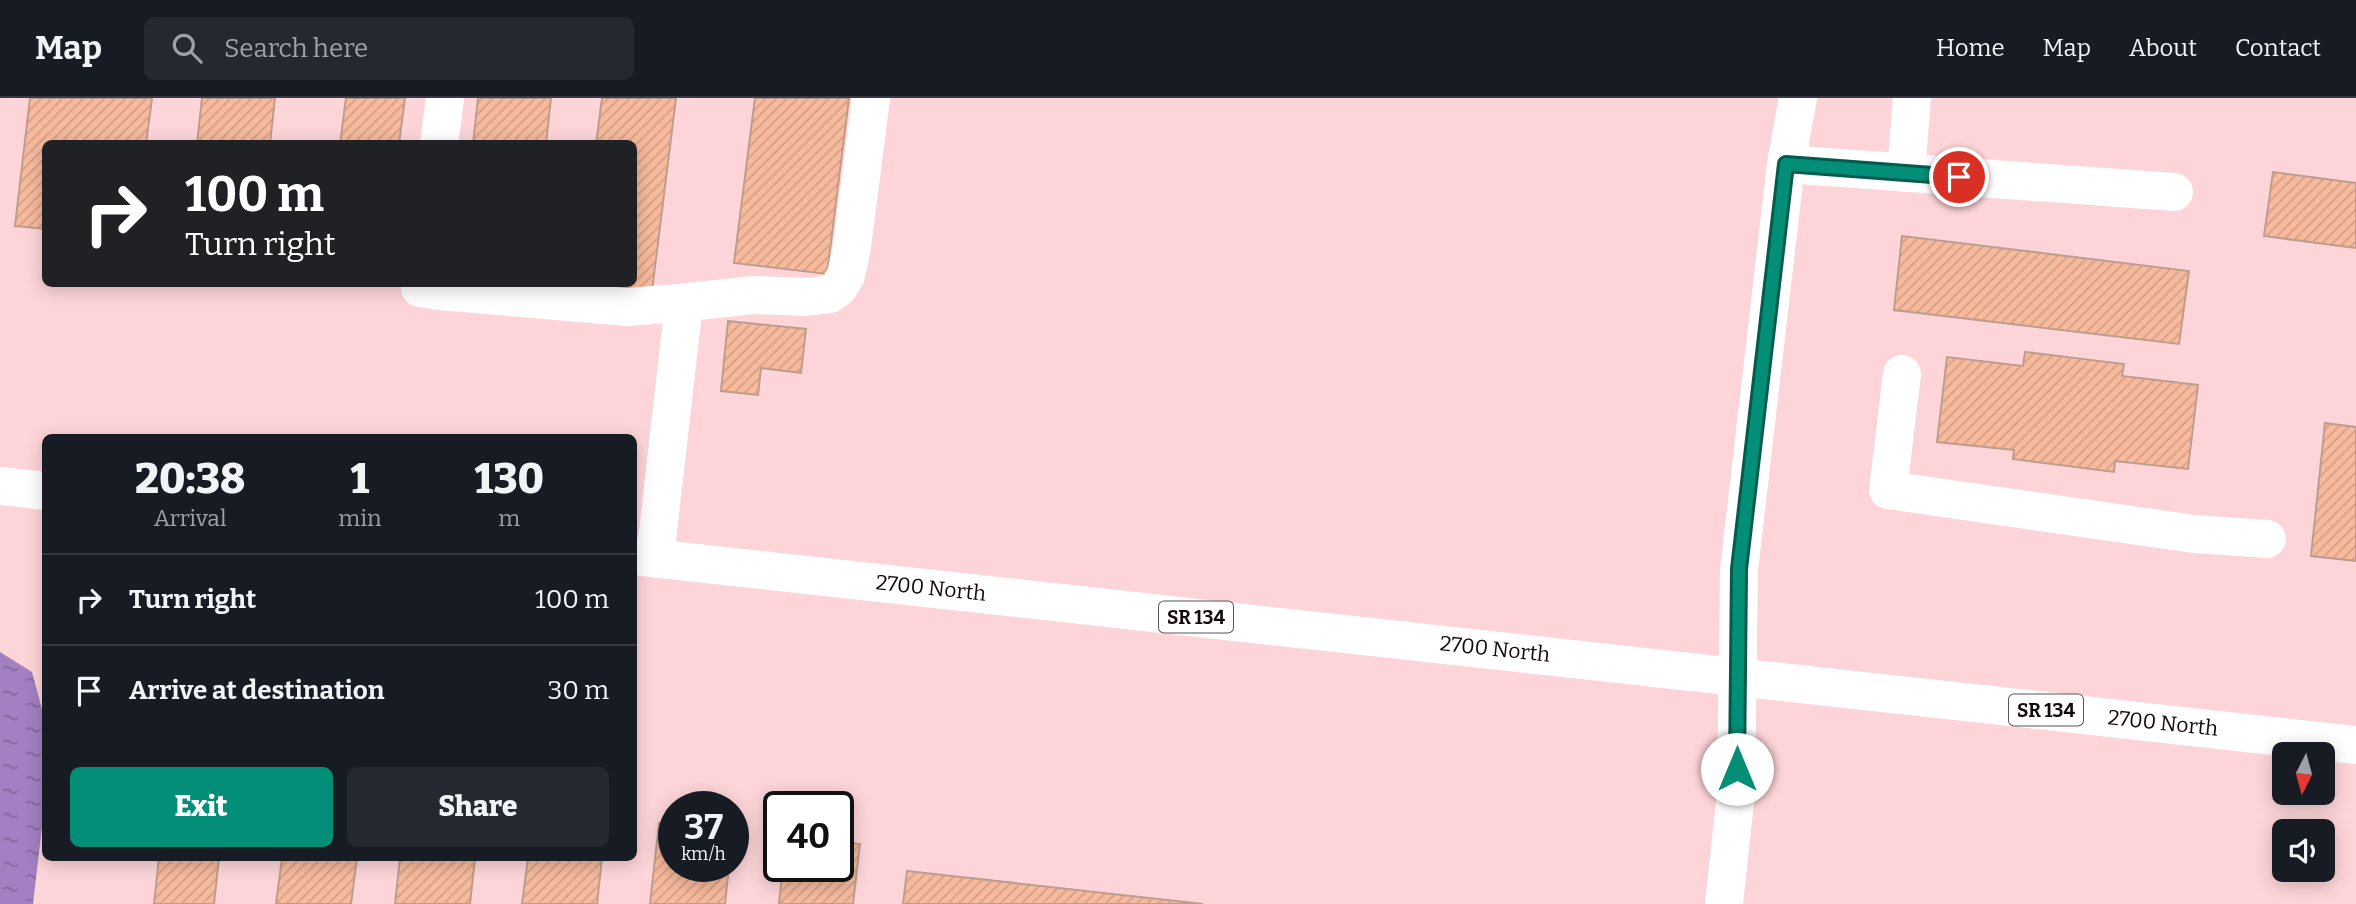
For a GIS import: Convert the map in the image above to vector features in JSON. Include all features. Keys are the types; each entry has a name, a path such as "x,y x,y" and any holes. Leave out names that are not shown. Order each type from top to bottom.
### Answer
{"main road":[{"path":"440,140 445,98"},
{"path":"420,287 439,291 627,307 754,295 807,297 830,294 839,287 846,275 852,247 871,98"},
{"path":"1724,904 1736,793 1739,569 1786,164 1798,98"},
{"path":"1906,173 1912,98"},
{"path":"1786,164 2174,192"},
{"path":"644,557 684,303"},
{"path":"1902,374 1888,490 2194,534 2267,539"},
{"path":"0,486 42,491"},
{"name":"2700 North","path":"644,557 2356,745"}],"water":[{"path":"0,652 32,672 42,709 42,827 33,904 0,904"}],"building":[{"path":"30,98 152,98 147,140 42,140 42,229 15,226"},
{"path":"202,98 275,98 270,140 197,140"},
{"path":"346,98 405,98 400,140 341,140"},
{"path":"478,98 551,98 546,140 473,140"},
{"path":"602,98 676,98 652,291 619,287 637,287 637,140 597,140"},
{"path":"755,98 849,98 827,274 734,263"},
{"path":"2273,172 2356,183 2356,248 2264,236"},
{"path":"1902,236 2189,271 2179,344 1894,310"},
{"path":"728,321 806,329 801,373 761,368 758,395 721,391"},
{"path":"2025,352 2124,364 2122,376 2198,385 2188,469 2115,461 2114,472 2013,459 2014,450 1937,442 1947,357 2023,366"},
{"path":"2325,423 2356,427 2356,561 2311,556"},
{"path":"658,832 658,882 727,882 725,904 650,904"},
{"path":"854,843 860,844 853,904 779,904 781,882 854,882"},
{"path":"159,861 219,861 214,904 154,904"},
{"path":"282,861 357,861 351,904 276,904"},
{"path":"400,861 475,861 470,904 395,904"},
{"path":"528,861 602,861 597,904 522,904"},
{"path":"907,871 1203,904 903,904"}],"route":[{"path":"1737,769 1739,569 1786,164 1959,177"}]}
